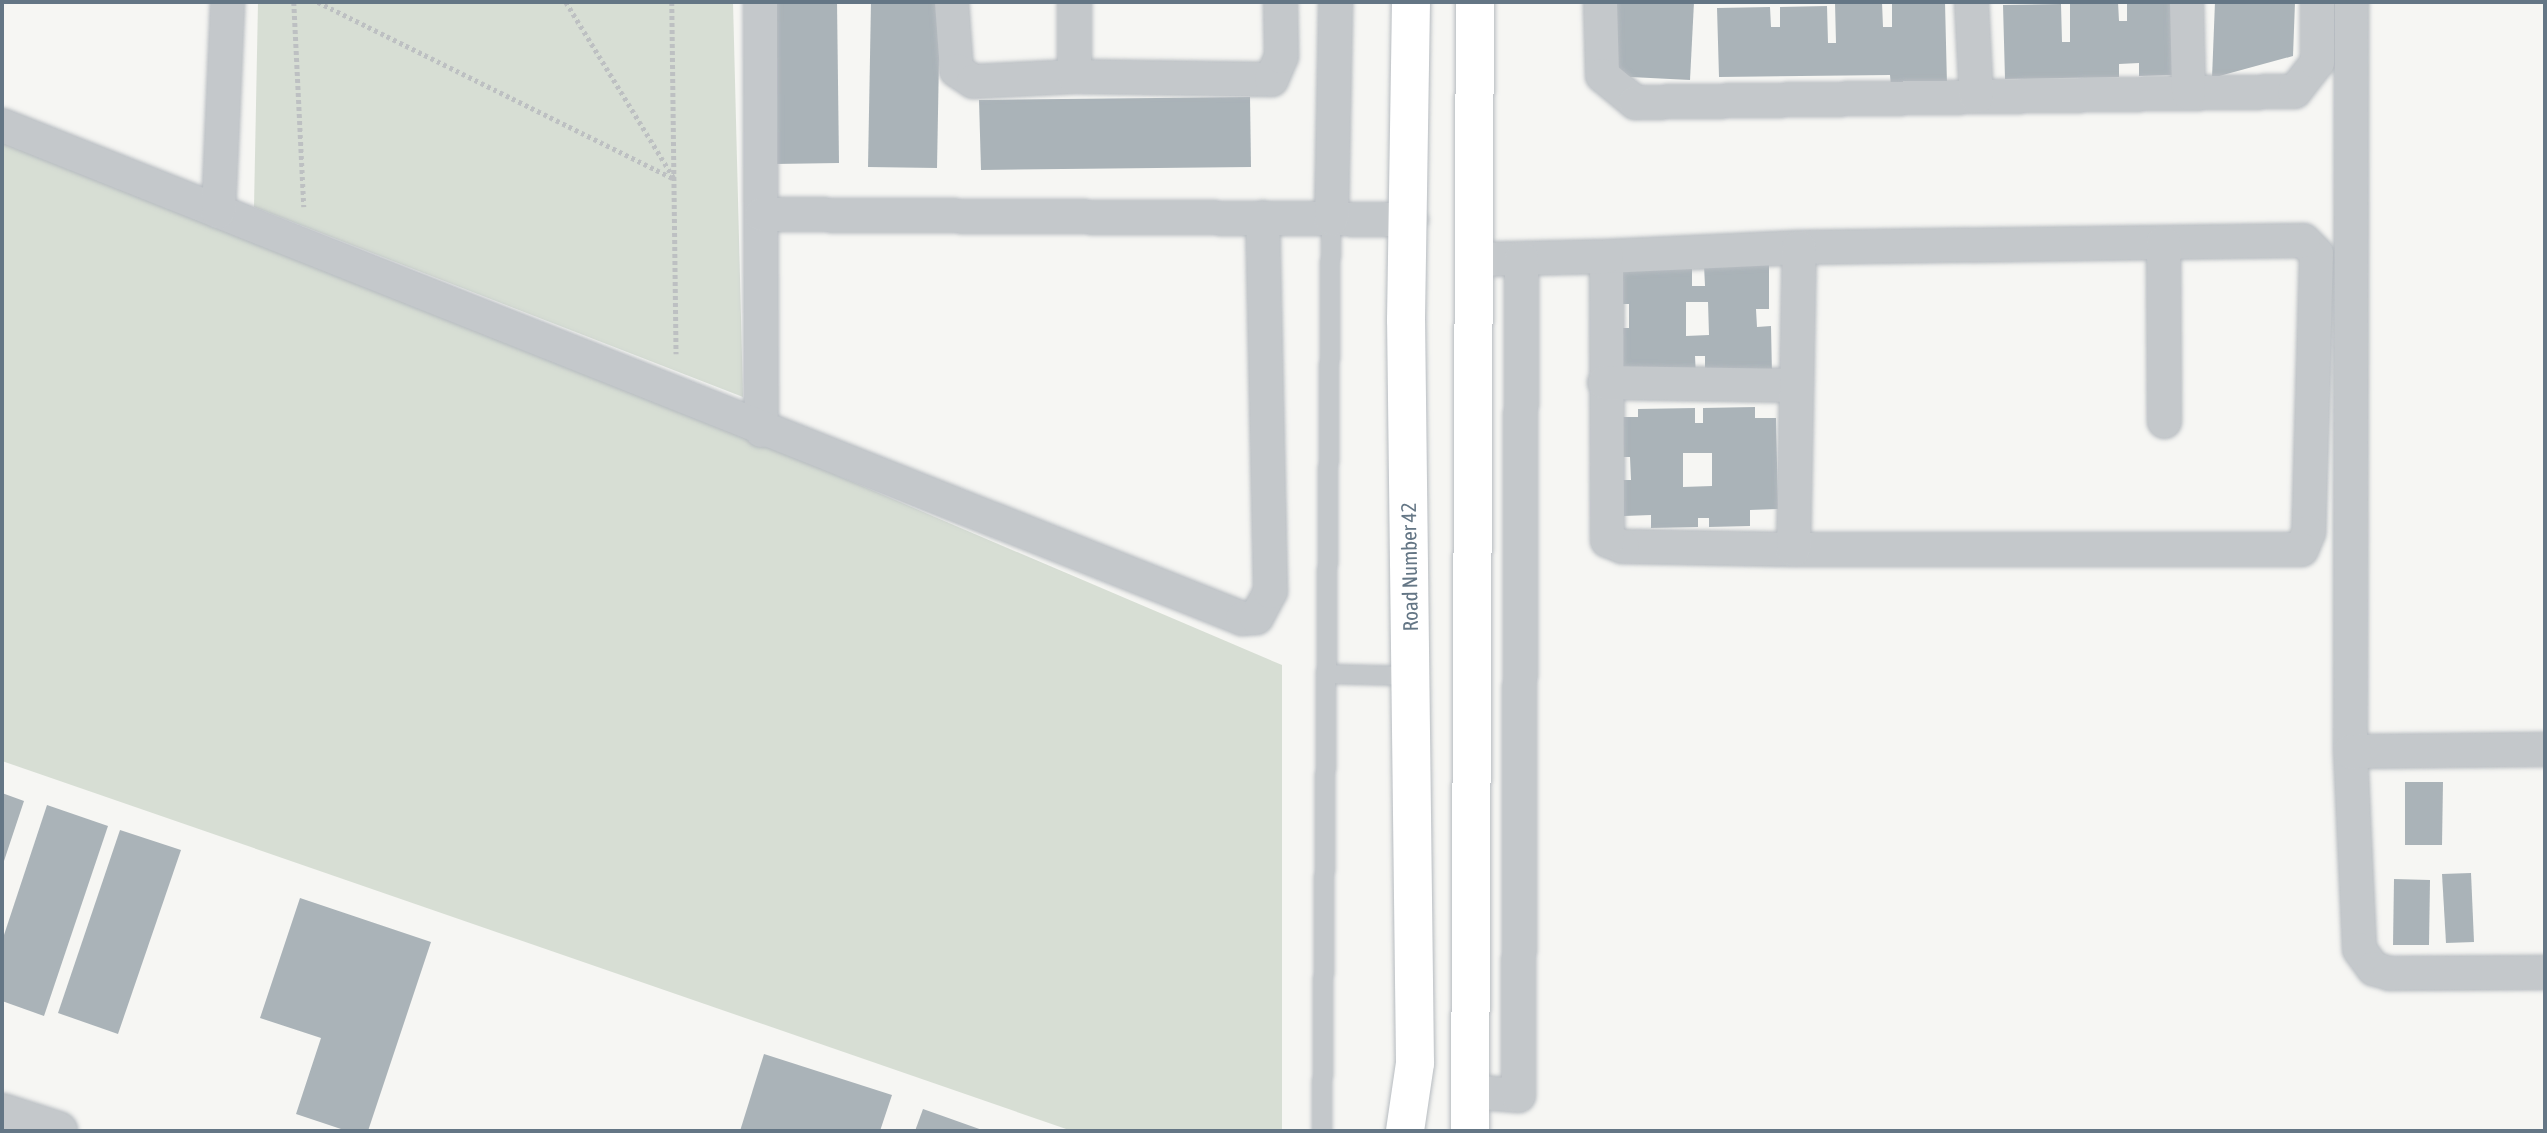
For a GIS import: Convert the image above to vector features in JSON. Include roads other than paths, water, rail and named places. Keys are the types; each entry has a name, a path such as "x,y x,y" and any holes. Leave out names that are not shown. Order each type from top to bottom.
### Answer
{"main road":[{"name":"Road Number 42","path":"1405,1131 1415,1063 1406,320 1411,219 1410,2"},
{"path":"1470,1131 1476,259 1475,2"}],"street":[{"path":"218,211 227,2"},
{"path":"760,2 761,430"},
{"path":"951,2 956,70 965,78 1074,76 1271,79 1281,56 1280,2"},
{"path":"1073,2 1074,76"},
{"path":"1331,218 1335,2"},
{"path":"1600,2 1602,75 1635,102 2294,91 2317,62 2317,2"},
{"path":"1971,2 1976,96"},
{"path":"2186,2 2189,93"},
{"path":"2351,2 2350,751 2359,949 2373,968 2389,973 2545,972"},
{"path":"2,125 306,243 761,430 1242,618 1256,617 1270,591 1262,217"},
{"path":"761,214 1411,219"},
{"path":"1476,259 1799,247 2303,240 2316,253 2308,532 2301,549 1793,549 1622,546 1607,540 1604,382 1606,256"},
{"path":"2163,242 2164,421"},
{"path":"1793,549 1799,247"},
{"path":"1469,1091 1518,1095 1521,258"},
{"path":"1604,382 1795,385"},
{"path":"2350,751 2545,749"},
{"path":"1470,950 1519,955"},
{"path":"2,1112 58,1131"}],"lane":[{"path":"1322,1131 1331,218"},
{"path":"1326,674 1410,676"}]}
